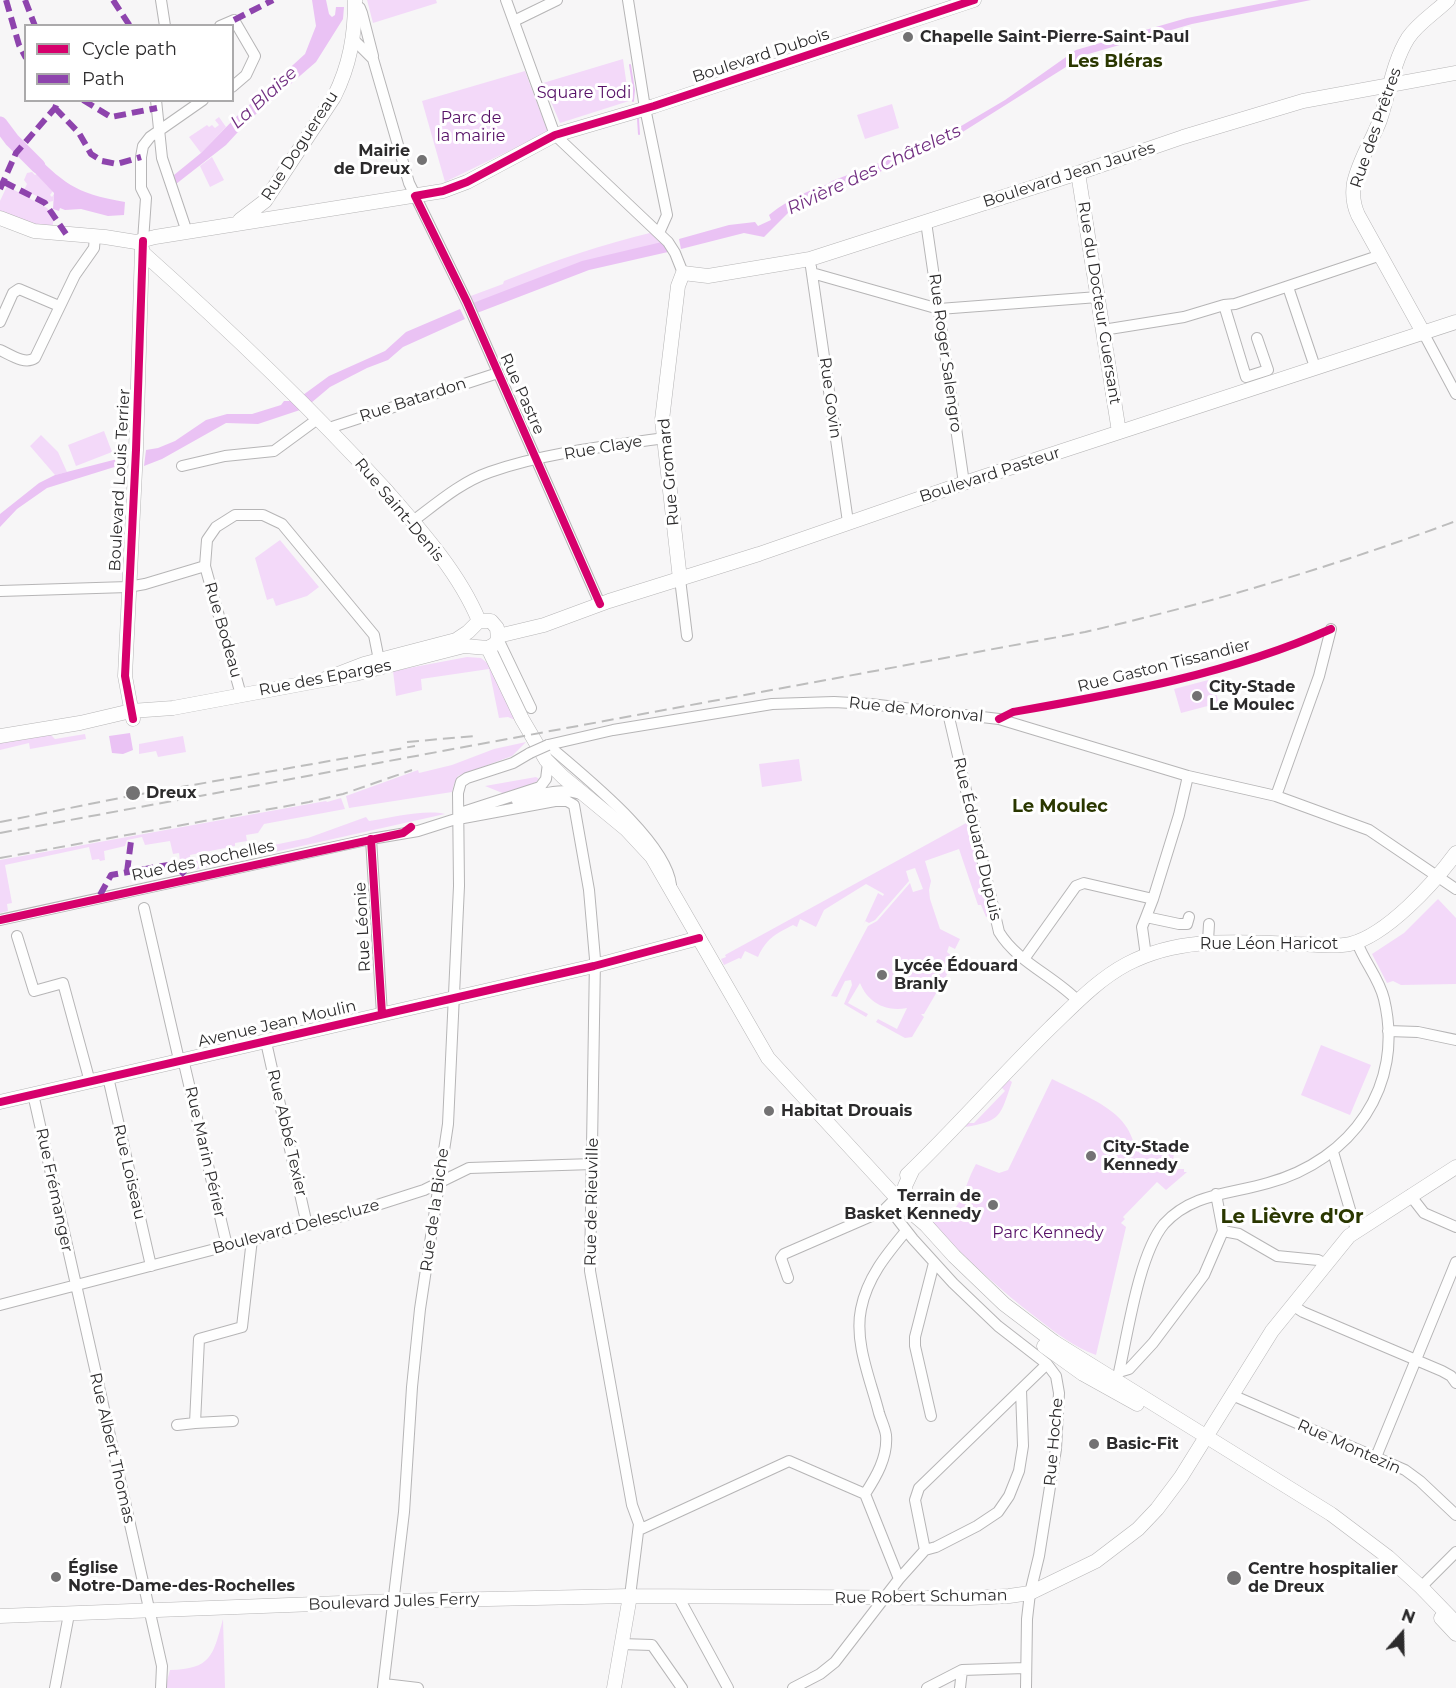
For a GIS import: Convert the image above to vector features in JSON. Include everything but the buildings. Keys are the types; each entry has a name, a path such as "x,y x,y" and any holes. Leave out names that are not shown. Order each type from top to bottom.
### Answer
{"street":[{"path":"162,0 165,24"},
{"path":"506,0 555,135 668,242 683,273"},
{"path":"514,21 557,0"},
{"path":"628,0 645,108 667,215 659,233"},
{"name":"Boulevard Dubois","path":"233,224 444,191 468,182 555,135 645,108 974,0"},
{"name":"Rue des Prêtres","path":"1449,0 1409,37 1389,86 1379,122 1364,154 1356,178 1353,197 1358,215 1456,394"},
{"name":"Rue Doguereau","path":"0,218 34,231 95,236 136,242 143,246 155,237 233,224 261,206 286,173 334,97 342,80 354,40 355,2"},
{"name":"Rue Pastre","path":"355,2 362,13 409,183 498,372 600,604"},
{"path":"225,24 234,20 255,56 246,75 234,85"},
{"path":"354,40 374,59"},
{"name":"Boulevard Jean Jaurès","path":"683,273 708,276 811,266 926,222 1183,137 1303,101 1456,73"},
{"path":"156,102 162,158 187,232"},
{"path":"158,132 201,102"},
{"name":"Boulevard Louis Terrier","path":"132,715 124,676 146,198 141,188 142,150 146,141 158,132"},
{"name":"Rue du Docteur Guersant","path":"1078,173 1119,432"},
{"name":"Rue Roger Salengro","path":"926,222 963,483"},
{"path":"0,350 25,361 34,359 59,306 78,271 93,250 95,236"},
{"name":"Rue Saint-Denis","path":"143,246 329,428 413,521 466,592 475,625 470,638 491,639 523,722 548,763 579,800 640,843 652,857 768,1058 892,1198 926,1225 954,1256 1004,1304 1054,1342 1204,1440"},
{"path":"1103,330 1184,318 1235,304 1381,255"},
{"path":"811,266 939,309 1098,297"},
{"name":"Rue Govin","path":"811,266 848,522"},
{"name":"Rue Gromard","path":"683,273 678,286 662,420 687,636"},
{"path":"1288,287 1315,367"},
{"path":"1,315 13,293 19,289 59,306"},
{"path":"1224,306 1246,377 1268,370 1257,338"},
{"path":"1424,334 1456,322"},
{"path":"1424,334 1456,328"},
{"name":"Boulevard Pasteur","path":"491,639 557,620 600,604 759,554 963,483 1315,367 1424,334"},
{"name":"Rue Batardon","path":"329,428 498,372"},
{"path":"182,466 225,456 274,451 319,418"},
{"name":"Rue Claye","path":"413,521 449,493 488,472 537,460 665,438"},
{"path":"0,591 128,587 145,584 205,566 207,540 211,532 235,515 263,515 282,524 374,635 379,664 456,640 485,620 491,639 531,708"},
{"name":"Rue Bodeau","path":"205,566 241,695"},
{"path":"1276,795 1318,676 1331,628"},
{"name":"Rue des Eparges","path":"0,738 132,715 158,714 173,708 325,679 379,664 491,639"},
{"name":"Rue de Moronval","path":"458,816 458,793 464,780 521,759 548,745 621,729 772,704 834,702 999,719 1188,776 1276,795 1369,830 1456,890"},
{"name":"Rue Édouard Dupuis","path":"948,712 998,929 1007,943 1024,959 1060,983 1078,1001"},
{"path":"548,745 634,823 668,870 671,888"},
{"name":"Rue des Rochelles","path":"458,816 536,789 546,779 548,763"},
{"path":"1146,956 1142,927 1179,814 1188,776"},
{"name":"Rue des Rochelles","path":"0,920 402,833 411,827 552,791 566,790 579,800"},
{"name":"Rue de Rieuville","path":"579,800 589,890 594,966 590,1271 632,1504 639,1524 630,1596"},
{"name":"Rue de la Biche","path":"384,1686 404,1512 414,1365 447,1124 455,994 460,849 458,816"},
{"name":"Rue Léonie","path":"371,839 381,1014"},
{"name":"Rue Léon Haricot","path":"892,1198 913,1169 1078,1001 1109,975 1146,956 1208,941 1336,945 1357,942 1410,906 1456,853"},
{"path":"1024,959 1076,886 1084,883 1153,899"},
{"name":"Rue Marin Périer","path":"144,908 227,1246"},
{"path":"1146,917 1179,924 1187,924 1189,917"},
{"path":"1208,941 1209,924"},
{"path":"17,936 34,991 63,983 90,1082"},
{"name":"Avenue Jean Moulin","path":"0,1102 266,1042 455,994 594,966 699,938"},
{"path":"1115,1380 1152,1243 1164,1225 1194,1201 1287,1177 1333,1152 1356,1130 1372,1105 1385,1065 1388,1030 1381,989 1357,942"},
{"path":"1388,1030 1429,1034 1456,1040"},
{"name":"Rue Abbé Texier","path":"266,1042 307,1225"},
{"name":"Rue Loiseau","path":"108,1077 151,1266"},
{"name":"Rue Frémanger","path":"33,1094 75,1285"},
{"path":"1333,1152 1356,1230"},
{"name":"Boulevard Delescluze","path":"0,1304 357,1212 424,1190 469,1168 592,1164"},
{"name":"Rue Robert Schuman","path":"679,1598 990,1598 1030,1593 1096,1561 1138,1529 1171,1491 1272,1331 1356,1230 1456,1167"},
{"path":"865,1494 878,1475 886,1435 862,1350 859,1323 861,1310 875,1271 904,1227 902,1215 908,1210 905,1186 913,1169"},
{"path":"1115,1380 1129,1369 1153,1343 1204,1275 1223,1231 1216,1194"},
{"path":"1410,1196 1424,1213 1456,1227"},
{"path":"788,1278 781,1258 783,1254 892,1198"},
{"name":"Rue Hoche","path":"892,1198 904,1227 934,1263 998,1326 1047,1364 1056,1376 1059,1393 1056,1449 1039,1556 1030,1593 1025,1668 1026,1688"},
{"path":"1223,1231 1239,1234 1277,1256 1318,1260 1326,1264"},
{"path":"195,1423 194,1340 242,1327 252,1239"},
{"path":"1376,1457 1456,1262"},
{"path":"931,1416 915,1337 934,1263"},
{"name":"Rue Albert Thomas","path":"75,1285 162,1666 161,1688"},
{"path":"1292,1305 1303,1312 1446,1372 1456,1383"},
{"path":"925,1550 915,1500 919,1488 1047,1364"},
{"path":"793,1688 820,1674 835,1662 884,1597 925,1550 936,1547 977,1526 998,1512 1010,1496 1019,1471 1023,1446 1021,1390"},
{"name":"Rue Montezin","path":"1232,1395 1405,1470 1456,1515"},
{"path":"177,1425 233,1421"},
{"path":"1204,1440 1321,1507 1381,1551 1456,1623"},
{"path":"1204,1440 1352,1538 1423,1600 1456,1634"},
{"path":"641,1528 789,1461 865,1494 902,1575"},
{"path":"1421,1587 1456,1552"},
{"path":"614,1688 630,1596"},
{"name":"Boulevard Jules Ferry","path":"0,1616 394,1601 630,1596 679,1598"},
{"path":"679,1598 728,1688"},
{"path":"55,1688 69,1614"},
{"path":"621,1644 652,1645 682,1688"},
{"path":"927,1688 962,1670 1025,1668"},
{"path":"960,1688 962,1670"},
{"path":"384,1686 418,1688"}],"green space":[{"path":"367,0 436,0 437,3 373,23"},
{"name":"Square Todi","path":"623,59 629,101 560,123 543,83"},
{"name":"Parc de la mairie","path":"525,71 548,132 445,182 422,101"},
{"path":"892,104 899,128 865,139 857,115"},
{"path":"219,117 226,127 201,153 189,137 207,125 215,128 219,125 215,120"},
{"path":"212,157 224,180 210,187 200,166"},
{"path":"27,173 37,174 53,191 50,195 52,197 54,194 53,201 49,202 22,189 27,184 24,180"},
{"path":"7,186 47,208 53,216 53,226 32,224 0,212 0,201"},
{"path":"654,232 667,246 611,256 473,307 468,297 560,260"},
{"path":"104,431 112,452 76,466 68,445"},
{"path":"41,435 58,452 67,472 55,475 30,446"},
{"path":"280,540 319,587 307,596 276,606 273,598 267,600 255,558"},
{"path":"467,657 481,658 491,666 515,720 508,717 499,718 489,669 421,679 422,690 396,696 393,671"},
{"name":"City-Stade Le Moulec","path":"1212,679 1219,703 1181,713 1174,689"},
{"path":"50,734 55,739 85,734 86,739 30,749 29,743 0,750 0,743"},
{"path":"183,736 186,752 158,757 156,751 139,754 139,744"},
{"path":"526,742 512,756 458,776 452,792 349,808 346,796 418,770 419,773 452,765 494,749"},
{"path":"799,759 802,781 762,787 759,764"},
{"path":"536,777 539,779 536,782 505,794 485,786"},
{"path":"341,798 345,809 264,824 258,833 246,835 247,841 235,843 235,846 190,855 191,862 308,838 366,817 369,821 418,813 445,814 185,872 183,861 180,861 179,853 173,854 170,841 145,845 142,837 127,840 125,846 104,851 105,860 92,860 89,847 5,865 12,903 7,904 8,911 0,913 0,860"},
{"path":"968,822 989,916 986,917 981,905 978,905 959,849 925,861 931,881 930,899 940,929 960,939 955,949 949,946 947,952 956,959 924,1014 921,1014 924,1017 912,1037 905,1038 876,1022 878,1019 897,1029 907,1008 892,1009 873,1001 860,983 848,1003 868,1014 866,1017 844,1004 852,985 851,980 845,981 837,997 831,996 868,926 877,921 910,883 913,892 923,889 915,868 906,871 909,881 875,920 869,923 865,921 878,893 883,896 884,894 866,884 824,910 816,927 800,919 797,927 793,925 772,938 758,957 745,951 741,959 724,965 721,959"},
{"path":"1438,899 1456,918 1456,984 1401,985 1393,981 1387,983 1372,954 1404,933"},
{"path":"1321,1045 1371,1065 1350,1115 1301,1095"},
{"path":"1008,1079 1012,1082 998,1115 986,1122 965,1127 968,1123 974,1123 1005,1091 1001,1087"},
{"name":"Parc Kennedy","path":"1052,1079 1111,1111 1127,1128 1137,1152 1174,1147 1173,1169 1184,1169 1184,1172 1187,1172 1166,1190 1157,1182 1123,1217 1125,1219 1121,1223 1126,1227 1096,1355 1066,1339 1024,1308 957,1249 932,1223 951,1213 961,1199 976,1164 999,1173 1008,1170"},
{"path":"223,1619 225,1688 165,1688 170,1670 194,1667 208,1658 213,1651"}],"water":[{"path":"312,0 326,0 329,14 332,17 335,15 336,7 344,7 343,19 316,62 248,121 226,145 176,184 174,175 201,153 236,117 305,54 316,26"},
{"name":"Rivière des Châtelets","path":"1279,0 1311,0 1192,24 1085,55 934,150 800,204 764,237 744,233 681,249 679,239 729,225 755,222 758,226 771,220 769,215 778,208 802,194 915,149 951,132 1005,100 1076,50 1187,18"},
{"path":"27,147 70,185 93,195 125,202 124,215 108,216 81,209 60,208 59,211 53,209 54,193 20,157"},
{"path":"662,242 668,252 589,270 477,313 473,303 582,261"},
{"path":"460,309 465,319 403,347 388,360 330,387 311,403 303,395 329,376 385,351 406,332"},
{"path":"284,401 294,401 303,409 258,424 226,423 162,459 144,466 146,450 175,441 206,420 227,414 252,414 281,405"},
{"path":"125,457 124,464 47,488 17,509 0,527 0,514 39,483 55,475"},
{"path":"130,733 133,750 123,754 112,753 109,736"}],"waterway":[{"path":"630,65 634,90 633,101"},
{"path":"638,119 639,134"},
{"name":"La Blaise","path":"0,124 12,140 38,166"}],"railway":[{"path":"0,833 1085,632 1179,609 1272,582 1456,521"},
{"path":"407,742 475,736"},
{"path":"0,822 130,796 415,746"},
{"path":"0,858 309,802 343,794 412,770"}],"marked path":[{"path":"6,0 19,45 24,54"},
{"path":"25,0 34,24"},
{"path":"113,0 129,24"},
{"path":"234,20 273,0"},
{"path":"0,189 16,153 55,108 57,102"},
{"path":"86,102 111,117 157,108"},
{"path":"55,108 79,133 91,154 102,161 117,164 141,157"},
{"path":"4,182 45,203 66,234"},
{"path":"127,872 131,841"},
{"path":"100,895 111,875 174,864 186,876"}],"cycle path":[{"path":"600,604 467,302 415,196 443,191 467,182 555,135 654,106 974,0"},
{"path":"133,719 125,676 143,241"},
{"name":"Rue Gaston Tissandier","path":"999,719 1013,712 1134,689 1214,670 1293,645 1331,629"},
{"path":"0,920 403,833 411,827"},
{"path":"371,839 382,1014"},
{"path":"0,1102 594,966 699,938"}],"place":[{"name":"Chapelle Saint-Pierre-Saint-Paul","path":"908,37"},
{"name":"Mairie de Dreux","path":"422,160"},
{"name":"City-Stade Le Moulec","path":"1197,696"},
{"name":"Dreux","path":"133,793"},
{"name":"Lycée Édouard Branly","path":"882,975"},
{"name":"Habitat Drouais","path":"769,1111"},
{"name":"City-Stade Kennedy","path":"1091,1156"},
{"name":"Terrain de Basket Kennedy","path":"993,1205"},
{"name":"Basic-Fit","path":"1094,1444"},
{"name":"Église Notre-Dame-des-Rochelles","path":"56,1577"},
{"name":"Centre hospitalier de Dreux","path":"1234,1578"}],"district":[{"name":"Les Bléras","path":"1115,62"},
{"name":"Le Moulec","path":"1060,807"},
{"name":"Le Lièvre d'Or","path":"1292,1217"}]}
